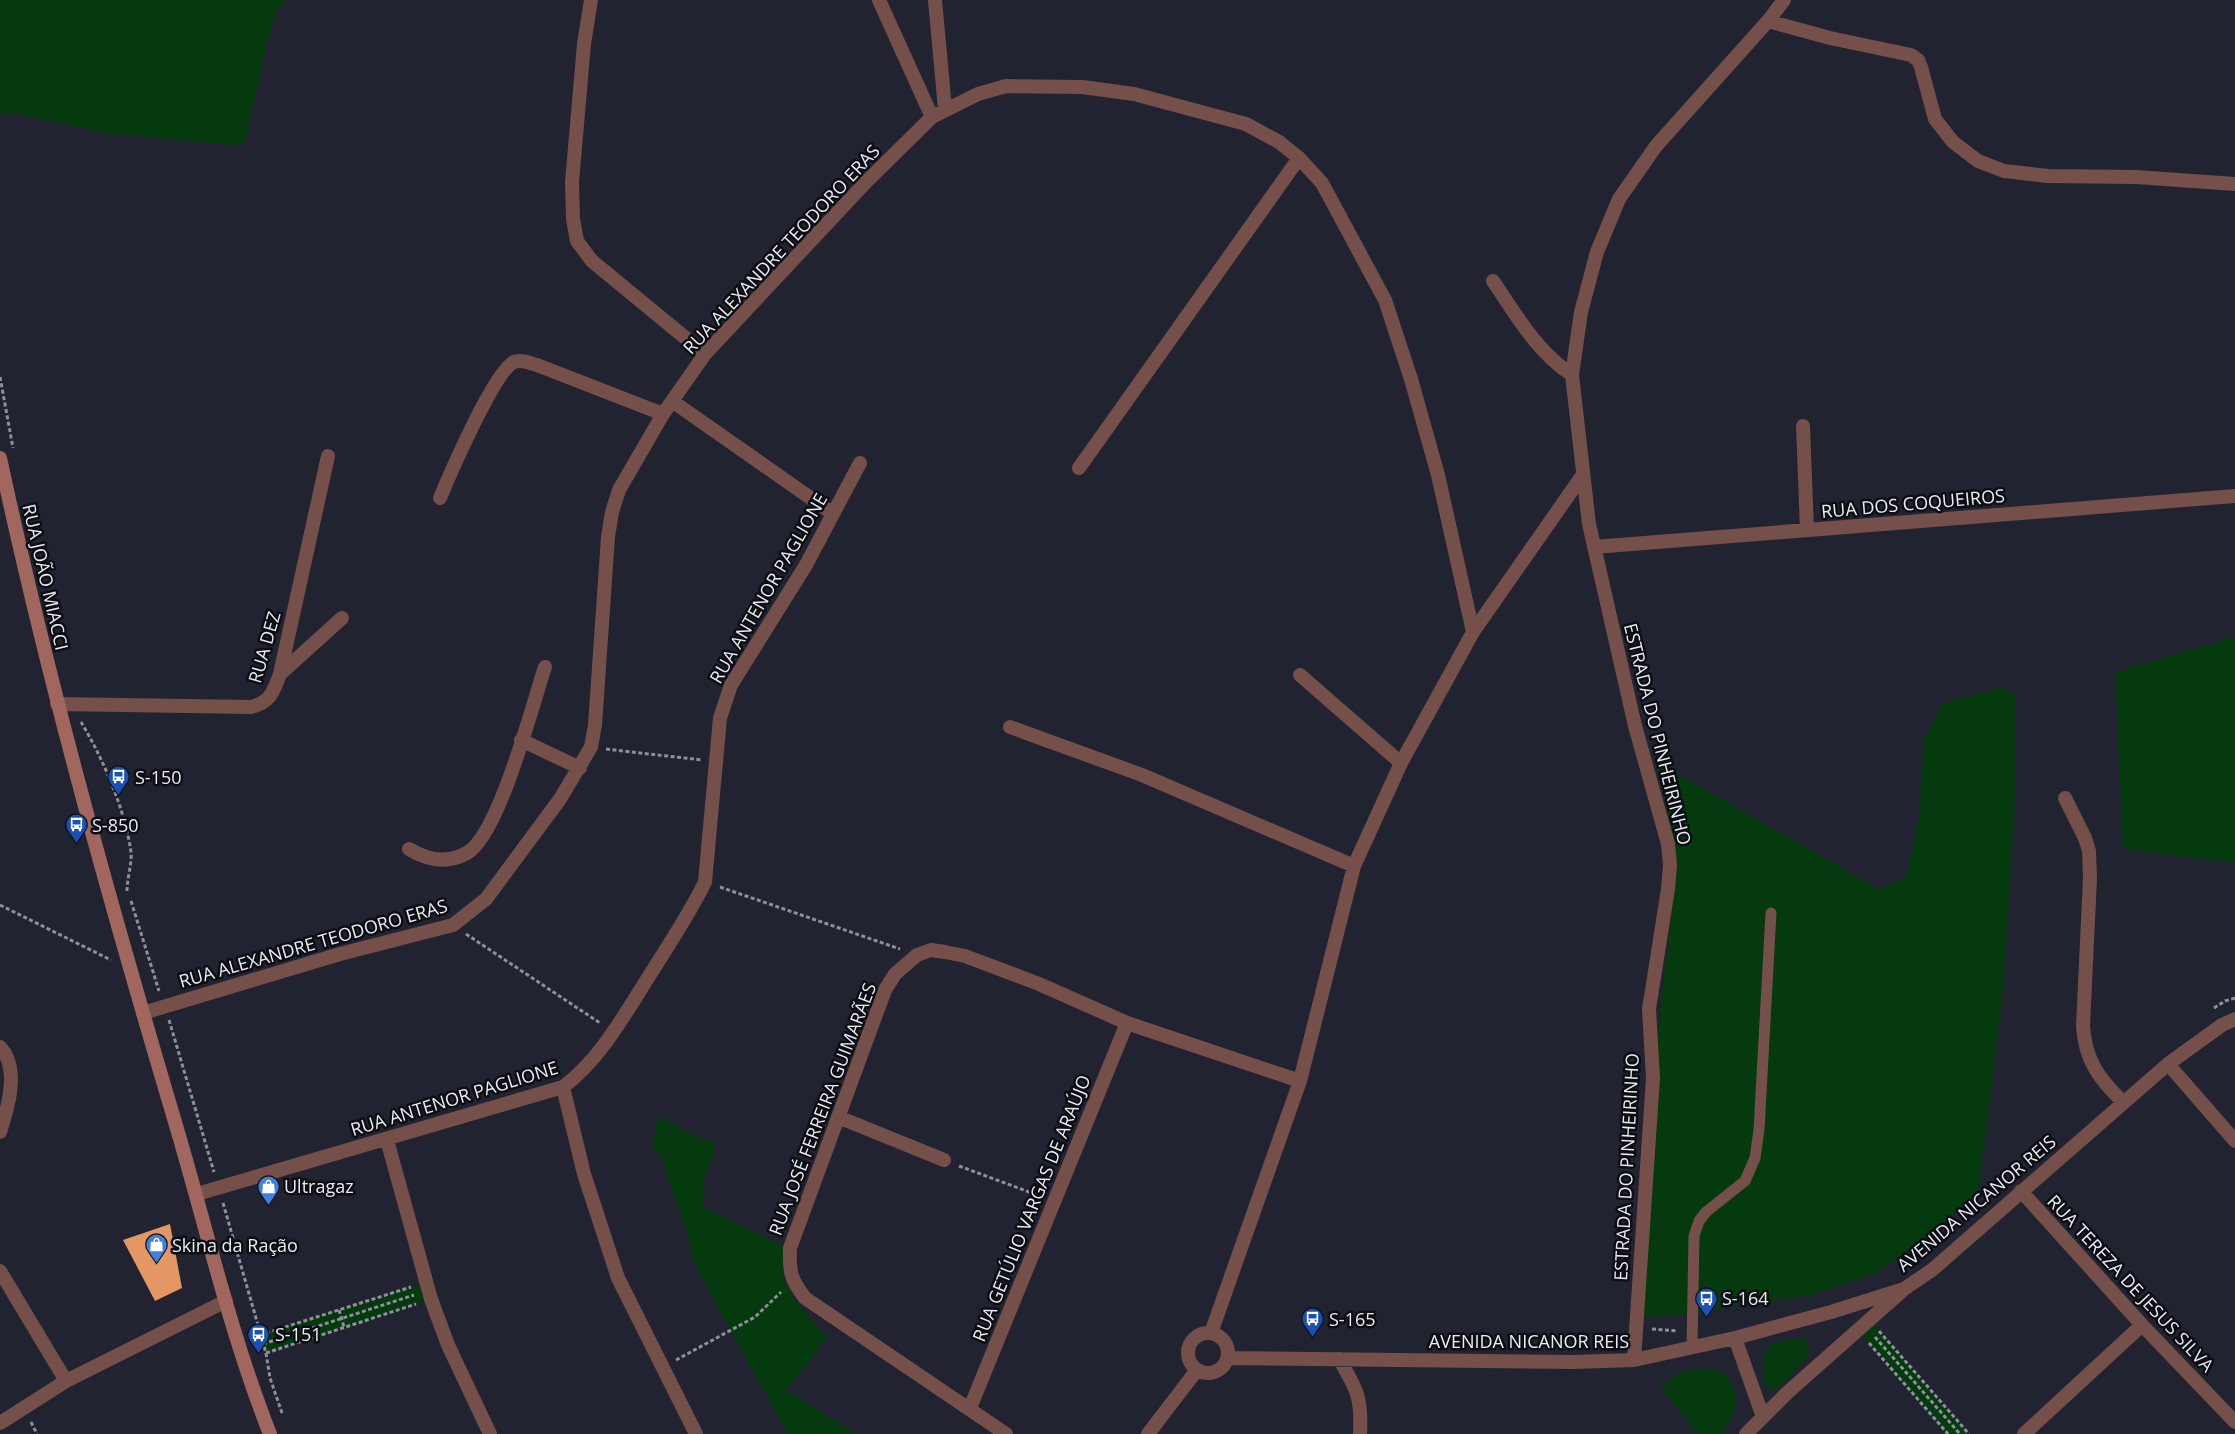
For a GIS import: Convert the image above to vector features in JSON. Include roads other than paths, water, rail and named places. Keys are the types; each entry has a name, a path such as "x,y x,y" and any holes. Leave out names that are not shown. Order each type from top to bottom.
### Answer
{"main road":[{"name":"RUA JOÃO MIACCI","path":"0,458 64,704"},
{"path":"64,704 129,969 197,1194 226,1301 270,1434"}],"street":[{"path":"591,0 584,44 572,182 573,219 578,241 592,261 705,354"},
{"path":"878,0 932,117"},
{"path":"936,0 945,110"},
{"name":"ESTRADA DO PINHEIRINHO","path":"1634,1360 1652,1078 1649,1009 1670,865 1668,844 1635,726 1594,547 1582,476 1572,374 1581,312 1596,252 1619,199 1656,146 1768,21 1784,0"},
{"path":"1768,21 1830,38 1911,55 1918,60 1921,67 1935,119 1953,142 1978,162 2004,171 2048,176 2136,177 2235,184"},
{"name":"RUA ALEXANDRE TEODORO ERAS","path":"143,1013 340,954 453,925 486,899 580,768 590,747 595,725 608,537 612,512 623,482 663,414 705,354 866,182 932,117 978,94 1006,86 1082,87 1134,94 1246,124 1279,142 1299,158 1322,184 1385,300 1411,379 1438,475 1473,632"},
{"path":"1079,468 1299,158"},
{"path":"1493,281 1532,339 1552,362 1572,374"},
{"path":"440,498 504,369 514,362 524,361 530,363 663,414"},
{"path":"672,400 832,512"},
{"path":"1804,426 1806,530"},
{"name":"RUA DEZ","path":"64,704 251,707 263,704 273,692 280,674 328,456"},
{"name":"RUA ANTENOR PAGLIONE","path":"197,1194 387,1140 562,1086 581,1073 613,1031 694,904 705,882 714,762 720,718 731,685 806,565 832,512 860,463"},
{"path":"1211,1333 1300,1081 1354,866 1401,763 1473,632 1582,476"},
{"name":"RUA DOS COQUEIROS","path":"1594,547 2235,496"},
{"path":"280,674 342,618"},
{"path":"409,849 424,858 447,860 468,853 486,833 507,784 545,667"},
{"path":"1300,675 1401,763"},
{"path":"1010,727 1142,775 1354,866"},
{"path":"521,740 580,768"},
{"path":"2065,798 2085,838 2089,851 2090,878 2083,1026 2084,1046 2088,1059 2109,1089 2123,1102"},
{"name":"RUA JOSÉ FERREIRA GUIMARÃES","path":"970,1408 805,1298 792,1281 790,1248 885,990 895,974 917,955 931,950 964,956 1039,984 1127,1022"},
{"name":"AVENIDA NICANOR REIS","path":"1227,1358 1574,1362 1634,1360 1735,1338 1904,1289 1932,1270 2168,1064 2222,1025 2235,1019"},
{"path":"1127,1022 1300,1081"},
{"name":"RUA GETÚLIO VARGAS DE ARAÚJO","path":"970,1408 1127,1022"},
{"path":"0,1047 11,1074 10,1102 0,1132"},
{"path":"2168,1064 2235,1141"},
{"path":"562,1086 584,1174 618,1278 696,1434"},
{"path":"838,1117 944,1160"},
{"path":"387,1140 428,1291 448,1345 490,1434"},
{"name":"RUA TEREZA DE JESUS SILVA","path":"2021,1191 2142,1325 2235,1422"},
{"path":"0,1271 66,1381"},
{"path":"1746,1434 1788,1392 1865,1326 1904,1289"},
{"path":"0,1423 66,1381 226,1301"},
{"path":"2024,1434 2142,1325"},
{"path":"1211,1333 1223,1340 1228,1352 1227,1358 1224,1364 1215,1372 1202,1373 1196,1370 1188,1360 1188,1346 1198,1335 1211,1333"},
{"path":"1735,1338 1763,1417"},
{"path":"1339,1359 1358,1389 1361,1418 1360,1434"},
{"path":"1148,1434 1196,1370"},
{"path":"970,1408 1006,1434"}],"lane":[{"path":"1692,1347 1694,1236 1699,1221 1706,1212 1745,1181 1755,1158 1759,1130 1771,913"}],"place":[{"name":"S-150","path":"119,796"},
{"name":"S-850","path":"76,844"},
{"name":"Ultragaz","path":"268,1205"},
{"name":"Skina da Ração","path":"156,1264"},
{"name":"S-164","path":"1706,1317"},
{"name":"S-165","path":"1313,1338"},
{"name":"S-151","path":"259,1353"}]}
